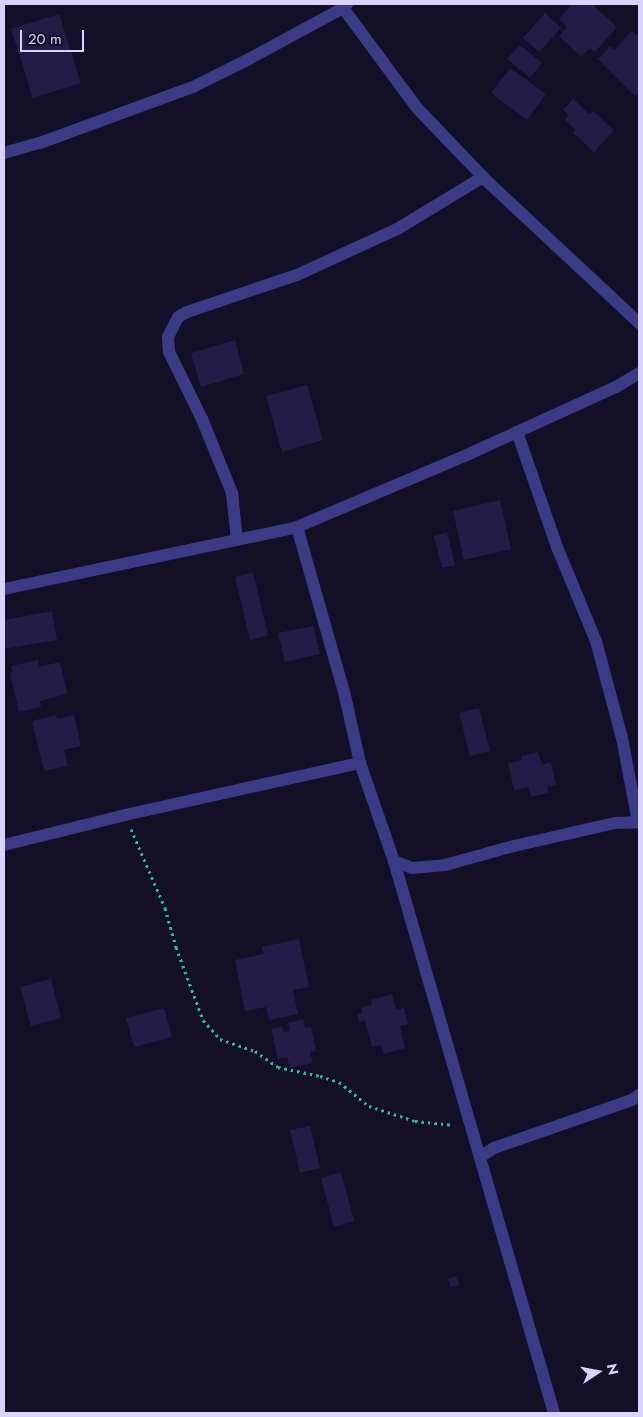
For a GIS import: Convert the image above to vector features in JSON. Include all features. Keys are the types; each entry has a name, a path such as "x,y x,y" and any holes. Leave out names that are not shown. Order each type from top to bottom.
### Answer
{"street":[{"path":"4,153 40,143 193,87 345,6 417,108 484,177 639,323"},
{"path":"238,540 232,493 202,419 169,352 168,337 178,317 187,312 297,275 398,228 484,177"},
{"path":"4,589 298,527 517,432 616,387 639,373"},
{"path":"394,861 412,868 445,865 523,844 615,823 639,822 622,738 596,641 557,547 517,432"},
{"path":"298,527 345,696 360,764 394,861 554,1413"},
{"path":"4,845 125,815 360,764"},
{"path":"480,1157 494,1148 632,1100 639,1095"}],"path":[{"path":"125,815 165,908 176,947 203,1020 220,1040 255,1051 278,1068 320,1076 339,1082 369,1106 415,1121 471,1126"}],"building":[{"path":"572,4 592,4 617,27 595,52 590,48 581,57 559,36 567,27 559,19"},
{"path":"545,13 561,28 539,52 523,38"},
{"path":"59,14 81,83 33,98 11,29"},
{"path":"632,31 639,37 639,92 635,96 598,59 610,46 614,50"},
{"path":"520,45 542,63 530,78 507,59"},
{"path":"510,68 546,94 527,120 491,93"},
{"path":"573,99 589,114 593,111 614,130 594,152 573,133 576,130 565,120 569,115 563,110"},
{"path":"235,340 244,374 201,387 191,353"},
{"path":"307,385 323,440 282,452 266,396"},
{"path":"500,500 511,549 464,560 453,511"},
{"path":"447,532 455,565 442,568 434,536"},
{"path":"253,572 268,635 250,640 235,577"},
{"path":"52,611 57,640 4,649 4,620"},
{"path":"313,626 320,654 285,662 278,633"},
{"path":"38,660 39,667 60,662 67,694 40,701 41,707 19,712 10,673 13,672 11,666"},
{"path":"479,708 490,751 470,756 459,713"},
{"path":"56,715 57,719 74,715 81,746 64,750 68,766 44,771 32,721"},
{"path":"538,752 542,765 551,762 556,785 547,787 548,793 531,797 528,787 514,790 508,763 522,760 521,756"},
{"path":"299,939 309,987 293,990 298,1014 269,1020 266,1007 245,1011 235,960 264,954 262,947"},
{"path":"51,979 61,1018 31,1026 20,987"},
{"path":"392,994 396,1010 404,1008 408,1024 400,1026 405,1048 384,1054 381,1045 372,1047 365,1020 359,1022 357,1014 362,1013 361,1008 372,1005 371,1000"},
{"path":"164,1008 172,1037 134,1047 126,1018"},
{"path":"303,1019 305,1028 311,1027 316,1051 310,1052 313,1063 290,1068 287,1057 278,1059 271,1029 282,1026 284,1032 290,1031 288,1023"},
{"path":"310,1126 320,1168 300,1173 290,1130"},
{"path":"341,1172 354,1221 334,1227 321,1178"},
{"path":"456,1276 459,1285 451,1287 448,1279"}]}
